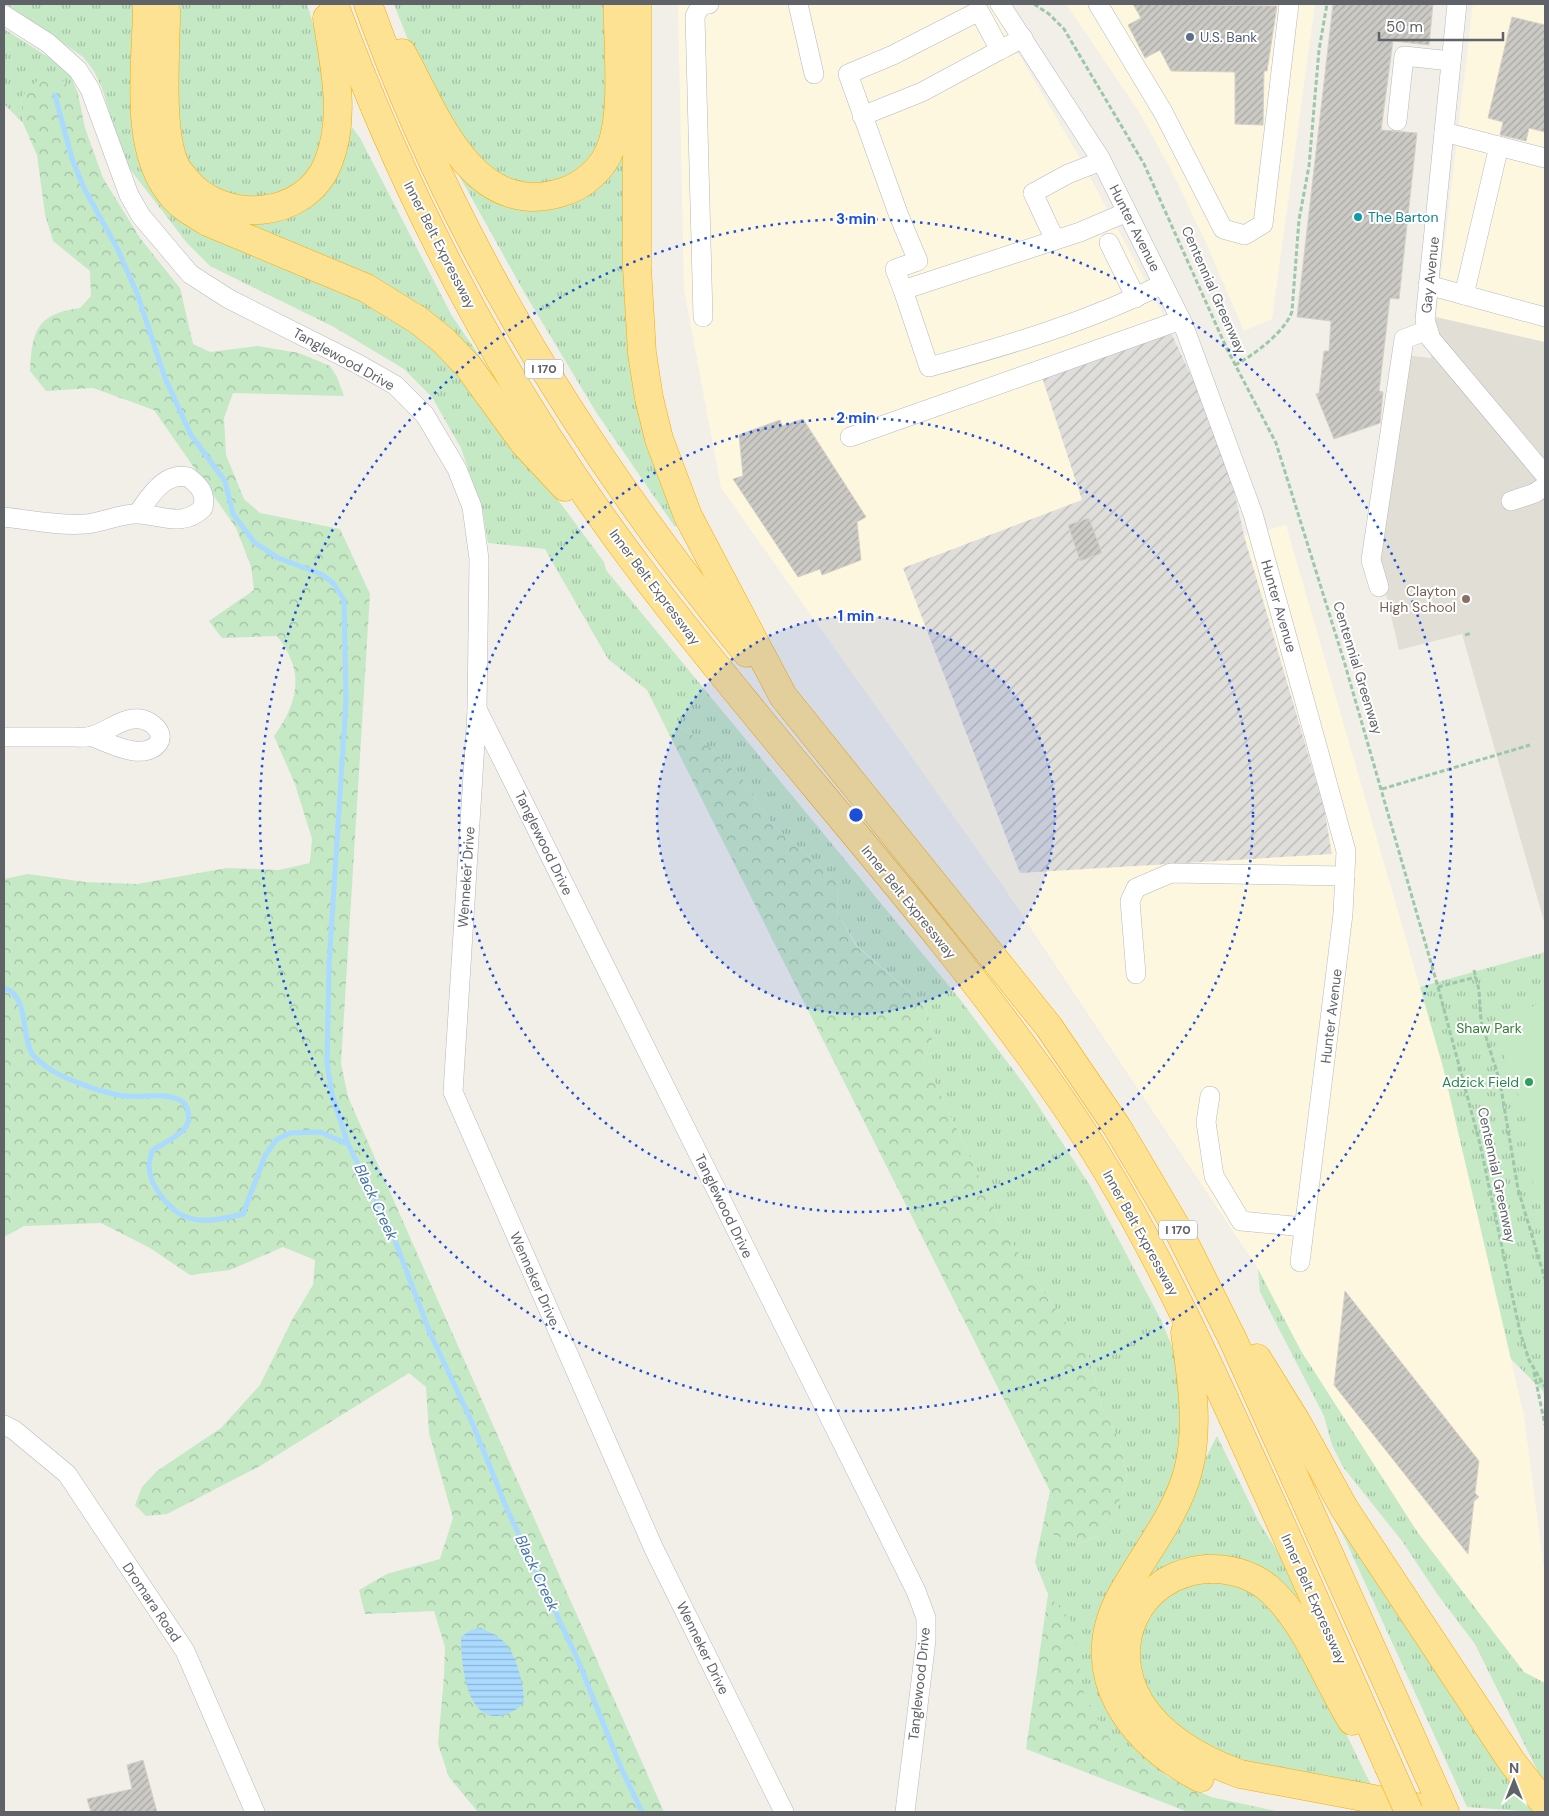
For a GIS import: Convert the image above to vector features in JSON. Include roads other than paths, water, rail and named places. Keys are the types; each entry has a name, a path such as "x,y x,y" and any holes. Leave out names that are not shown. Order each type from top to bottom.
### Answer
{"highway":[{"path":"156,7 168,147 176,167 193,189 213,202 232,209 257,212 278,208 298,197 314,184 327,165 333,147 338,124 338,95 326,4"},
{"name":"Inner Belt Expressway","path":"334,4 385,132 437,242 494,348 558,453 646,577 947,948 1026,1050 1061,1099 1116,1186 1182,1308 1285,1533 1409,1812"},
{"name":"I 170","path":"368,4 397,79 446,190 533,352 597,454 706,602 1049,1027 1117,1126 1179,1232 1259,1397 1444,1812"},
{"path":"375,4 452,143 465,162 479,176 496,188 516,196 536,197 554,195 571,190 589,178 611,150 618,114 628,9"},
{"path":"156,7 147,140 158,174 171,195 186,209 208,222 366,288 418,320 443,340 468,366 524,443 646,577"},
{"path":"628,9 638,304 642,353 649,398 659,439 688,516 783,696"},
{"path":"1179,1232 1296,1421 1344,1508 1512,1762 1545,1804"},
{"path":"1182,1308 1195,1420 1193,1448 1188,1473 1176,1500 1120,1599 1110,1623 1106,1647 1107,1672 1115,1699 1128,1718 1159,1752 1184,1769 1210,1783 1235,1792 1354,1812"},
{"path":"1388,1765 1353,1722 1293,1618 1267,1588 1252,1578 1233,1571 1192,1570 1175,1576 1158,1587 1143,1602 1131,1622 1126,1641 1126,1664 1132,1686 1141,1703 1154,1720 1192,1753 1217,1766 1270,1781 1444,1812"}],"street":[{"path":"703,317 696,83 696,16 701,5 709,4"},
{"path":"798,4 814,74"},
{"name":"Hunter Avenue","path":"1000,4 1101,161 1181,320 1253,514 1346,851 1343,914 1300,1262"},
{"path":"1098,4 1164,112 1223,229 1245,235 1263,224 1289,4"},
{"name":"Gay Avenue","path":"1457,4 1425,320 1431,339 1545,475"},
{"path":"1000,50 979,11 893,55 848,74 862,116 918,261 895,269 929,367 1026,340 1136,298 1163,284"},
{"name":"Tanglewood Drive","path":"4,15 48,43 78,70 90,89 129,195 142,216 190,274 229,298 395,385 425,415 457,469 472,508 479,559 477,709 916,1591 926,1618 926,1640 906,1812"},
{"path":"862,116 922,92 1022,38"},
{"path":"1397,120 1404,56 1451,61"},
{"path":"1444,132 1545,158"},
{"path":"1464,295 1499,146"},
{"path":"1055,240 1033,193 1068,174 1101,161"},
{"path":"903,290 1055,240 1127,212"},
{"path":"1109,243 1136,298"},
{"path":"1428,285 1545,317"},
{"path":"850,437 1181,320"},
{"path":"1378,587 1371,560 1404,339 1428,330"},
{"path":"1511,501 1535,493 1545,486"},
{"path":"4,517 58,524 84,524 136,514"},
{"name":"Wenneker Drive","path":"477,709 452,1092 654,1548 784,1812"},
{"path":"4,737 91,736"},
{"path":"1136,974 1130,901 1136,888 1171,873 1345,876"},
{"path":"1210,1096 1206,1122 1214,1176 1241,1221 1304,1227"},
{"name":"Dromara Road","path":"4,1425 14,1430 67,1474 185,1651 255,1812"}],"water":[{"path":"481,1628 497,1636 507,1645 515,1660 521,1678 524,1702 512,1712 504,1715 486,1714 477,1707 467,1685 462,1659 461,1637 471,1630"}],"waterway":[{"path":"55,95 72,159 84,188 117,248 137,293 165,378 191,435 225,481 233,514 254,542 278,558 321,574 333,583 344,600 346,701 329,965 327,1063 332,1095 348,1144"},
{"name":"Black Creek","path":"4,988 12,992 21,1007 31,1052 51,1070 77,1082 109,1093 133,1096 167,1096 183,1102 189,1116 186,1127 179,1134 152,1151 149,1166 152,1181 161,1196 173,1209 186,1217 207,1220 243,1214 265,1156 276,1140 290,1133 320,1132 348,1144 392,1233 430,1333 471,1420 507,1509 577,1658 622,1770 642,1812"}],"place":[{"name":"U.S. Bank","path":"1190,37"},
{"name":"The Barton","path":"1358,217"},
{"name":"Clayton High School","path":"1466,599"},
{"name":"Adzick Field","path":"1529,1082"}],"park label":[{"name":"Shaw Park","path":"1489,1028"}]}
